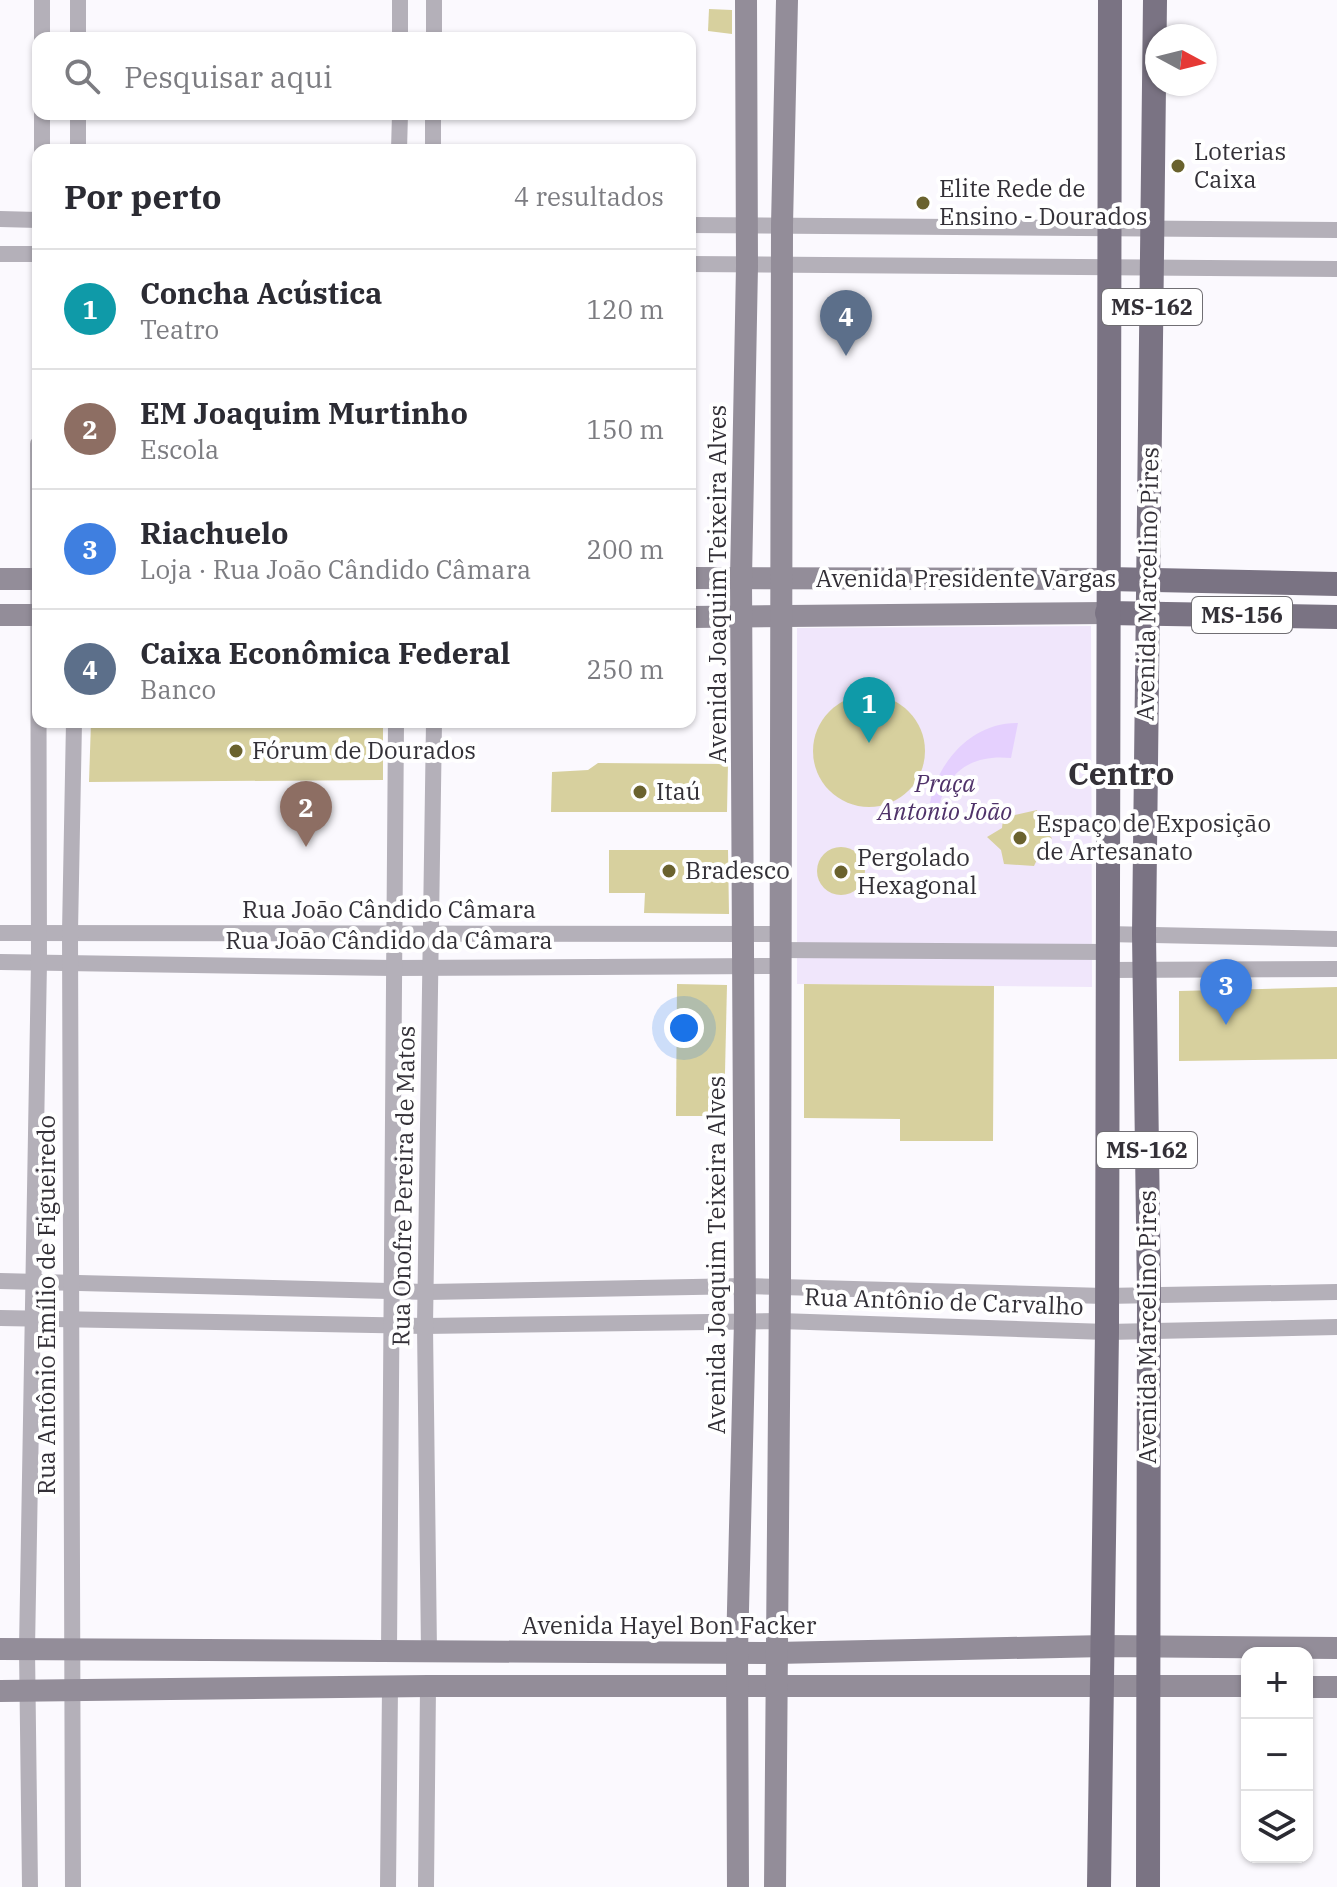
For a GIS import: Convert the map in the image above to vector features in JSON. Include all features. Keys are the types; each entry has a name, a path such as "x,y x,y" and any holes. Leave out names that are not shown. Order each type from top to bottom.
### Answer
{"main road":[{"name":"Avenida Joaquim Teixeira Alves","path":"738,1887 737,1651 745,1320 746,934 741,579 747,266 746,0"},
{"path":"775,1887 780,1321 778,950 782,225 787,0"},
{"name":"Avenida Marcelino Pires","path":"1099,1887 1105,1687 1110,0"},
{"name":"Avenida Marcelino Pires","path":"1148,1887 1149,1294 1144,934 1155,0"},
{"name":"Avenida Presidente Vargas","path":"696,578 1148,579 1331,583"},
{"path":"0,579 32,579"},
{"path":"1330,616 1331,583"},
{"name":"Avenida Presidente Vargas","path":"696,617 1107,613 1330,616"},
{"path":"0,615 32,615"},
{"name":"Avenida Hayel Bon Facker","path":"0,1649 776,1653 1104,1646 1337,1648"},
{"path":"0,1691 428,1686 1241,1686"},
{"path":"1313,1687 1337,1687"}],"street":[{"path":"42,0 42,32"},
{"path":"78,0 78,32"},
{"path":"400,0 400,32"},
{"path":"434,0 434,32"},
{"path":"42,120 42,144"},
{"path":"78,120 78,144"},
{"path":"399,144 400,120"},
{"path":"433,120 433,144"},
{"path":"0,219 32,220"},
{"path":"696,225 1337,230"},
{"path":"0,254 32,254"},
{"path":"696,264 1337,269"},
{"name":"Rua Antônio Emílio de Figueiredo","path":"30,1887 27,1649 36,1281 38,728"},
{"name":"Rua Antônio Emílio de Figueiredo","path":"73,1887 75,1742 71,1691 70,932 74,728"},
{"name":"Rua Onofre Pereira de Matos","path":"389,1651 396,728"},
{"name":"Rua Onofre Pereira de Matos","path":"429,1651 425,1326 434,728"},
{"name":"Rua João Cândido Câmara","path":"0,933 746,934 778,950 1106,952 1145,970 1337,969"},
{"name":"Rua João Cândido Câmara","path":"1106,952 1144,934 1337,939"},
{"name":"Rua João Cândido da Câmara","path":"0,962 393,968 744,966 778,950"},
{"name":"Rua Antônio de Carvalho","path":"0,1281 427,1292 745,1286 1104,1296 1337,1292"},
{"name":"Rua Antônio de Carvalho","path":"0,1318 425,1326 745,1320 1107,1332 1337,1327"},
{"path":"426,1887 428,1686"},
{"path":"388,1887 390,1687"}],"green space":[{"name":"Praça Antonio João","path":"1091,626 1092,987 797,984 797,628"}],"shaded area":[{"path":"1018,723 1011,758 984,759 962,768 947,786 938,811 929,811 938,778 957,750 984,730"}],"building":[{"path":"709,9 732,10 732,34 708,31"},
{"path":"869,695 891,699 909,711 921,729 925,751 921,773 909,791 891,803 869,807 847,803 829,791 817,773 813,751 817,729 829,711 847,699"},
{"name":"Fórum de Dourados","path":"91,728 383,728 383,780 89,782"},
{"name":"Itaú","path":"598,763 728,764 727,812 551,812 552,772 588,770"},
{"name":"Espaço de Exposição de Artesanato","path":"1004,809 1015,815 1037,810 1039,826 1052,838 1043,847 1034,866 1004,864 1001,850 987,837 1002,828"},
{"name":"Pergolado Hexagonal","path":"841,847 858,854 865,871 858,888 841,895 824,888 817,871 824,854"},
{"name":"Bradesco","path":"609,850 728,850 729,914 644,913 645,893 609,893"},
{"path":"677,984 727,985 724,1116 676,1116"},
{"path":"804,984 994,986 993,1141 900,1141 900,1119 804,1118"},
{"path":"1337,987 1337,1059 1179,1061 1179,991"}],"place":[{"name":"Loterias Caixa","path":"1178,166"},
{"name":"Elite Rede de Ensino - Dourados","path":"923,203"},
{"name":"Caixa Econômica Federal","path":"846,356"},
{"name":"Concha Acústica","path":"869,743"},
{"name":"Fórum de Dourados","path":"236,751"},
{"name":"Itaú","path":"640,792"},
{"name":"Espaço de Exposição de Artesanato","path":"1020,838"},
{"name":"EM Joaquim Murtinho","path":"306,847"},
{"name":"Bradesco","path":"669,871"},
{"name":"Pergolado Hexagonal","path":"841,872"},
{"name":"Riachuelo","path":"1226,1025"}],"district":[{"name":"Centro","path":"1121,774"}]}
